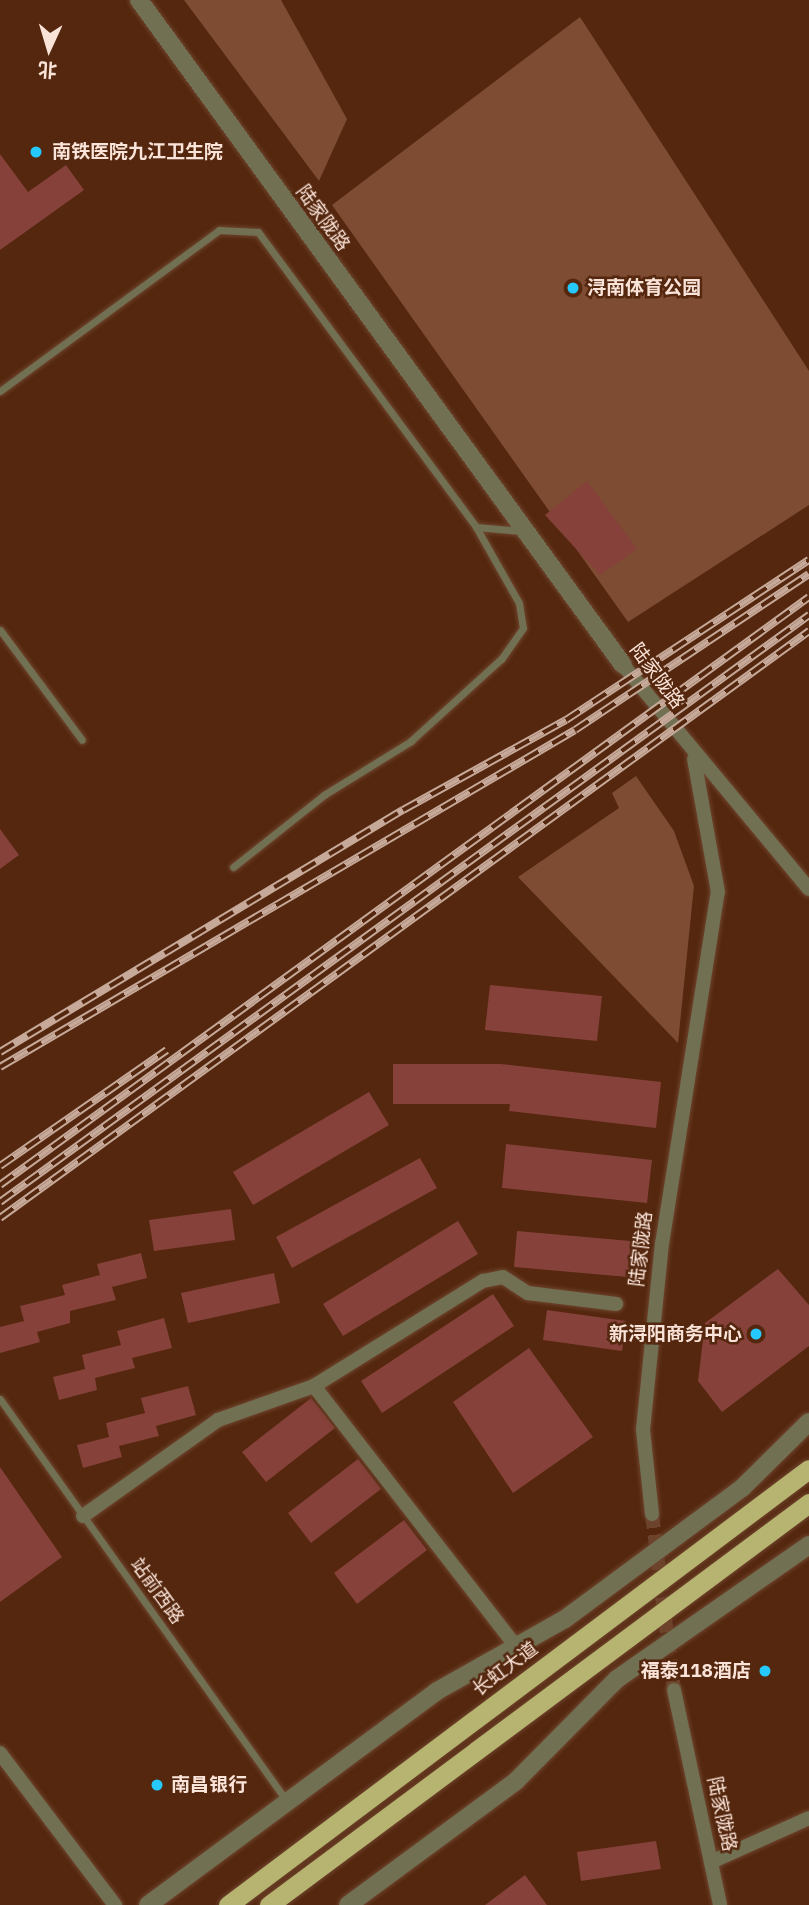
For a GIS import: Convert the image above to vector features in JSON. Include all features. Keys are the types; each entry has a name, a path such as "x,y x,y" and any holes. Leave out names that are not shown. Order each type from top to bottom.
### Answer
{"highway":[{"name":"长虹大道","path":"228,1905 809,1469"},
{"path":"270,1905 809,1503"}],"street":[{"name":"陆家陇路","path":"139,0 622,666 694,759 718,892 662,1244 643,1430 652,1514"},
{"path":"694,759 809,889"},
{"path":"83,1516 218,1420 314,1386 483,1281 503,1278 528,1293 616,1304"},
{"path":"314,1386 516,1646"},
{"path":"148,1905 437,1691 565,1619 742,1488 809,1422"},
{"path":"348,1905 516,1781 617,1679 809,1545"},
{"name":"陆家陇路","path":"674,1690 720,1905"},
{"path":"0,1753 115,1905"},
{"path":"711,1862 809,1818"}],"lane":[{"path":"0,391 219,230 258,232 476,527 523,614 516,644 411,741 324,795 233,867"},
{"path":"476,527 525,531"},
{"path":"0,630 82,740"},
{"name":"站前西路","path":"0,1399 288,1802"}],"shaded area":[{"path":"184,0 281,0 347,119 319,181"},
{"name":"浔南体育公园","path":"580,17 809,371 809,505 628,622 332,205"},
{"path":"636,776 674,831 694,886 678,1043 518,877 619,808 612,793"}],"building":[{"path":"0,154 28,192 66,165 84,190 0,250"},
{"path":"587,481 637,549 600,575 545,515"},
{"path":"0,829 19,855 0,869"},
{"path":"490,985 602,996 597,1041 485,1030"},
{"path":"393,1064 501,1064 661,1082 656,1128 509,1111 510,1104 393,1104"},
{"path":"369,1092 389,1125 253,1205 233,1172"},
{"path":"506,1144 652,1160 647,1203 502,1188"},
{"path":"420,1158 437,1188 292,1268 276,1237"},
{"path":"231,1209 235,1240 154,1251 149,1220"},
{"path":"458,1221 478,1254 343,1336 323,1304"},
{"path":"517,1231 642,1242 639,1278 514,1267"},
{"path":"141,1253 147,1278 112,1287 116,1300 70,1311 70,1323 37,1332 40,1342 0,1353 0,1327 24,1321 20,1306 65,1295 62,1285 100,1275 97,1264"},
{"name":"新浔阳商务中心","path":"778,1269 809,1305 809,1346 722,1412 698,1381 705,1323"},
{"path":"274,1273 280,1303 188,1323 181,1293"},
{"path":"493,1294 514,1326 382,1413 361,1381"},
{"path":"547,1310 626,1321 622,1351 543,1340"},
{"path":"164,1318 172,1348 132,1358 135,1368 95,1378 97,1390 59,1400 53,1377 85,1369 82,1355 121,1345 117,1331"},
{"path":"529,1348 593,1437 513,1493 453,1402"},
{"path":"188,1386 196,1415 156,1426 159,1436 119,1446 122,1457 83,1468 77,1445 109,1437 106,1423 145,1413 141,1398"},
{"path":"311,1398 335,1428 266,1482 242,1452"},
{"path":"358,1459 381,1489 311,1543 288,1513"},
{"path":"0,1467 62,1557 0,1602"},
{"path":"404,1520 427,1550 357,1604 334,1573"},
{"path":"656,1841 661,1869 581,1881 577,1852"},
{"path":"525,1875 547,1905 485,1905"}],"tunnel":[{"path":"652,1514 674,1690"}],"railway":[{"path":"0,1052 403,810 566,720 809,560"},
{"path":"0,1067 575,730 809,574"},
{"path":"0,1185 809,597"},
{"path":"0,1202 809,615"},
{"path":"0,1218 809,631"},
{"path":"0,1166 167,1050"}],"place":[{"name":"南铁医院九江卫生院","path":"36,152"},
{"name":"浔南体育公园","path":"573,288"},
{"name":"新浔阳商务中心","path":"756,1334"},
{"name":"福泰118酒店","path":"765,1671"},
{"name":"南昌银行","path":"157,1785"}]}
